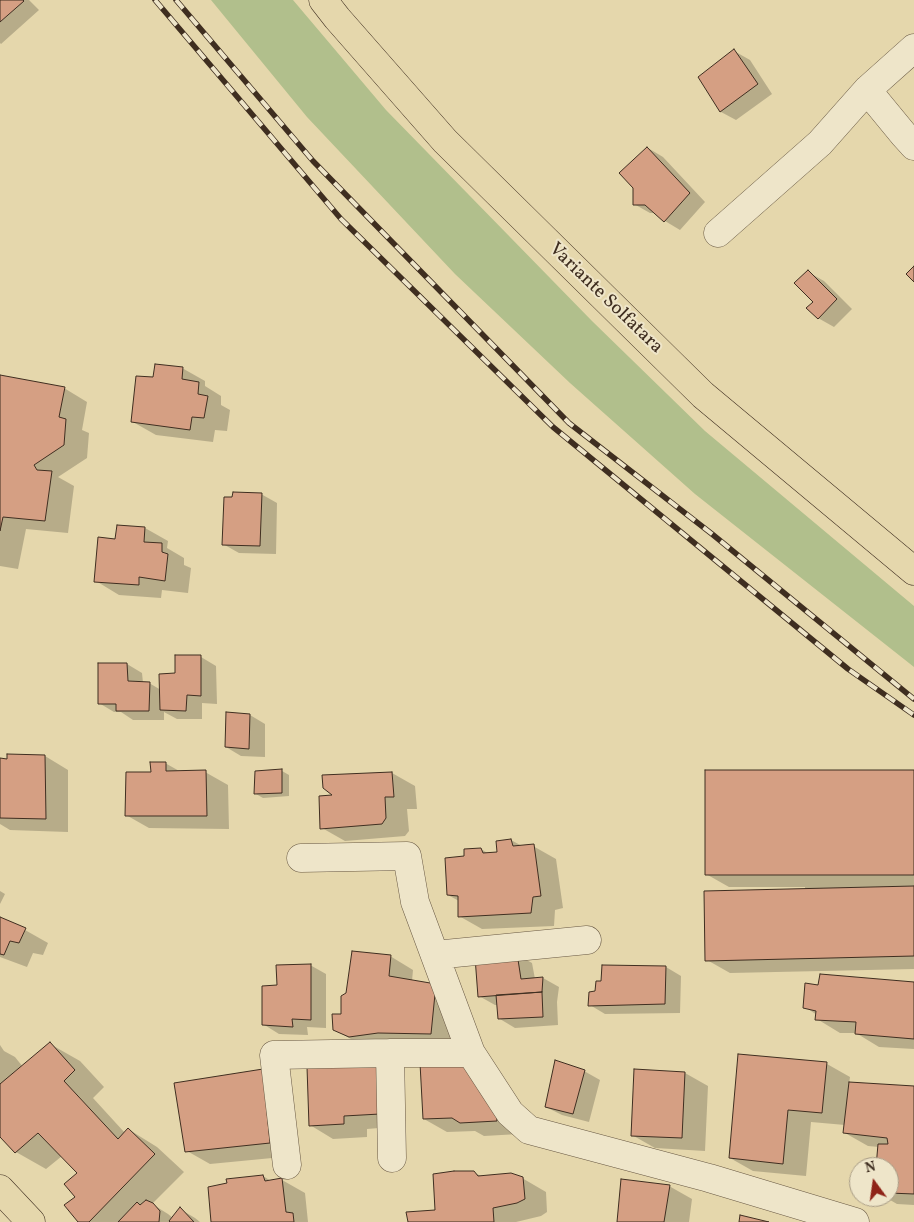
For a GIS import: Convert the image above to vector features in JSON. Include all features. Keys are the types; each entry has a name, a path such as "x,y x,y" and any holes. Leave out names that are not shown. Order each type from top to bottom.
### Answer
{"main road":[{"name":"Variante Solfatara","path":"323,0 445,141 703,395 914,571"},
{"path":"0,1190 31,1222"}],"street":[{"path":"718,233 820,143 867,90 914,48"},
{"path":"867,90 914,146"},
{"path":"301,858 407,856 416,902 471,1053 510,1113 529,1130 709,1178 824,1218 855,1222"},
{"path":"435,955 587,940"},
{"path":"390,1053 392,1158"},
{"path":"287,1164 274,1055 471,1053"}],"green space":[{"path":"211,0 293,0 386,110 592,321 705,431 914,606 914,667 695,494 570,383 455,274 307,117"}],"building":[{"path":"0,0 23,0 24,1 0,22"},
{"path":"734,49 758,84 720,112 698,77"},
{"path":"647,147 690,193 664,222 645,205 633,205 633,188 619,173"},
{"path":"914,266 914,282 906,274"},
{"path":"808,270 837,299 818,319 806,308 813,302 794,283"},
{"path":"155,364 183,367 182,379 199,382 198,394 208,396 204,418 192,417 190,430 131,422 136,376 153,377"},
{"path":"0,375 65,387 59,417 66,419 64,445 34,465 37,470 52,471 45,521 3,517 0,531"},
{"path":"233,492 262,493 260,546 222,545 224,497 232,497"},
{"path":"117,525 145,527 144,542 162,543 162,552 168,554 165,581 139,577 139,585 94,582 98,537 115,539"},
{"path":"175,655 201,655 201,696 187,695 186,711 160,710 159,674 175,673"},
{"path":"98,663 127,663 128,681 150,682 149,711 116,711 116,704 98,704"},
{"path":"226,712 250,714 249,749 225,747"},
{"path":"7,754 45,755 46,819 0,818 0,758 7,759"},
{"path":"150,762 166,762 166,771 206,770 207,816 125,816 126,772 151,772"},
{"path":"282,769 282,793 254,794 255,771"},
{"path":"705,770 914,770 914,875 705,875"},
{"path":"392,772 394,797 385,797 386,818 382,824 320,829 319,796 332,795 323,788 322,775"},
{"path":"511,839 513,846 534,844 541,896 533,897 531,913 458,917 458,896 447,895 445,858 464,856 464,849 481,848 483,853 497,852 496,841"},
{"path":"914,886 914,956 705,961 704,891"},
{"path":"0,917 26,928 19,943 10,941 4,955 0,954"},
{"path":"352,951 391,955 389,976 436,984 431,1034 378,1033 349,1037 333,1030 332,1014 341,1014 341,996 346,993"},
{"path":"517,953 521,979 543,977 542,992 478,997 475,957"},
{"path":"311,964 311,1020 292,1019 293,1027 262,1025 262,986 277,985 276,965"},
{"path":"602,965 666,966 665,1004 588,1006 589,992 595,991 596,981 601,981"},
{"path":"820,974 914,982 914,1039 855,1034 856,1022 815,1020 816,1011 803,1008 805,983 818,985"},
{"path":"542,992 543,1017 498,1019 496,995"},
{"path":"50,1042 75,1070 64,1081 118,1139 128,1128 155,1154 89,1222 78,1222 64,1205 75,1197 64,1184 77,1173 38,1133 15,1153 0,1137 0,1084"},
{"path":"738,1054 827,1062 822,1113 788,1110 783,1164 729,1158"},
{"path":"555,1060 585,1070 573,1114 545,1107"},
{"path":"464,1061 495,1098 497,1121 460,1123 452,1118 423,1119 420,1063"},
{"path":"378,1064 380,1114 344,1116 344,1124 309,1126 307,1067"},
{"path":"263,1069 270,1143 185,1152 174,1083"},
{"path":"634,1069 685,1072 682,1138 631,1136"},
{"path":"849,1082 914,1086 914,1194 899,1193 899,1157 877,1157 878,1144 888,1144 887,1138 843,1133"},
{"path":"474,1171 478,1176 511,1173 523,1177 525,1199 517,1203 493,1208 494,1222 408,1222 406,1212 435,1210 433,1174"},
{"path":"263,1175 265,1181 282,1178 286,1212 293,1213 294,1222 211,1222 208,1187 227,1183 226,1179"},
{"path":"621,1179 670,1185 664,1222 617,1222"},
{"path":"146,1200 153,1203 160,1211 159,1222 118,1222 137,1202 140,1205"},
{"path":"180,1207 194,1222 169,1221"},
{"path":"740,1215 769,1222 739,1222"}],"railway":[{"path":"155,0 341,219 553,427 848,669 914,715"},
{"path":"176,0 313,161 569,423 712,534 914,699"}]}
